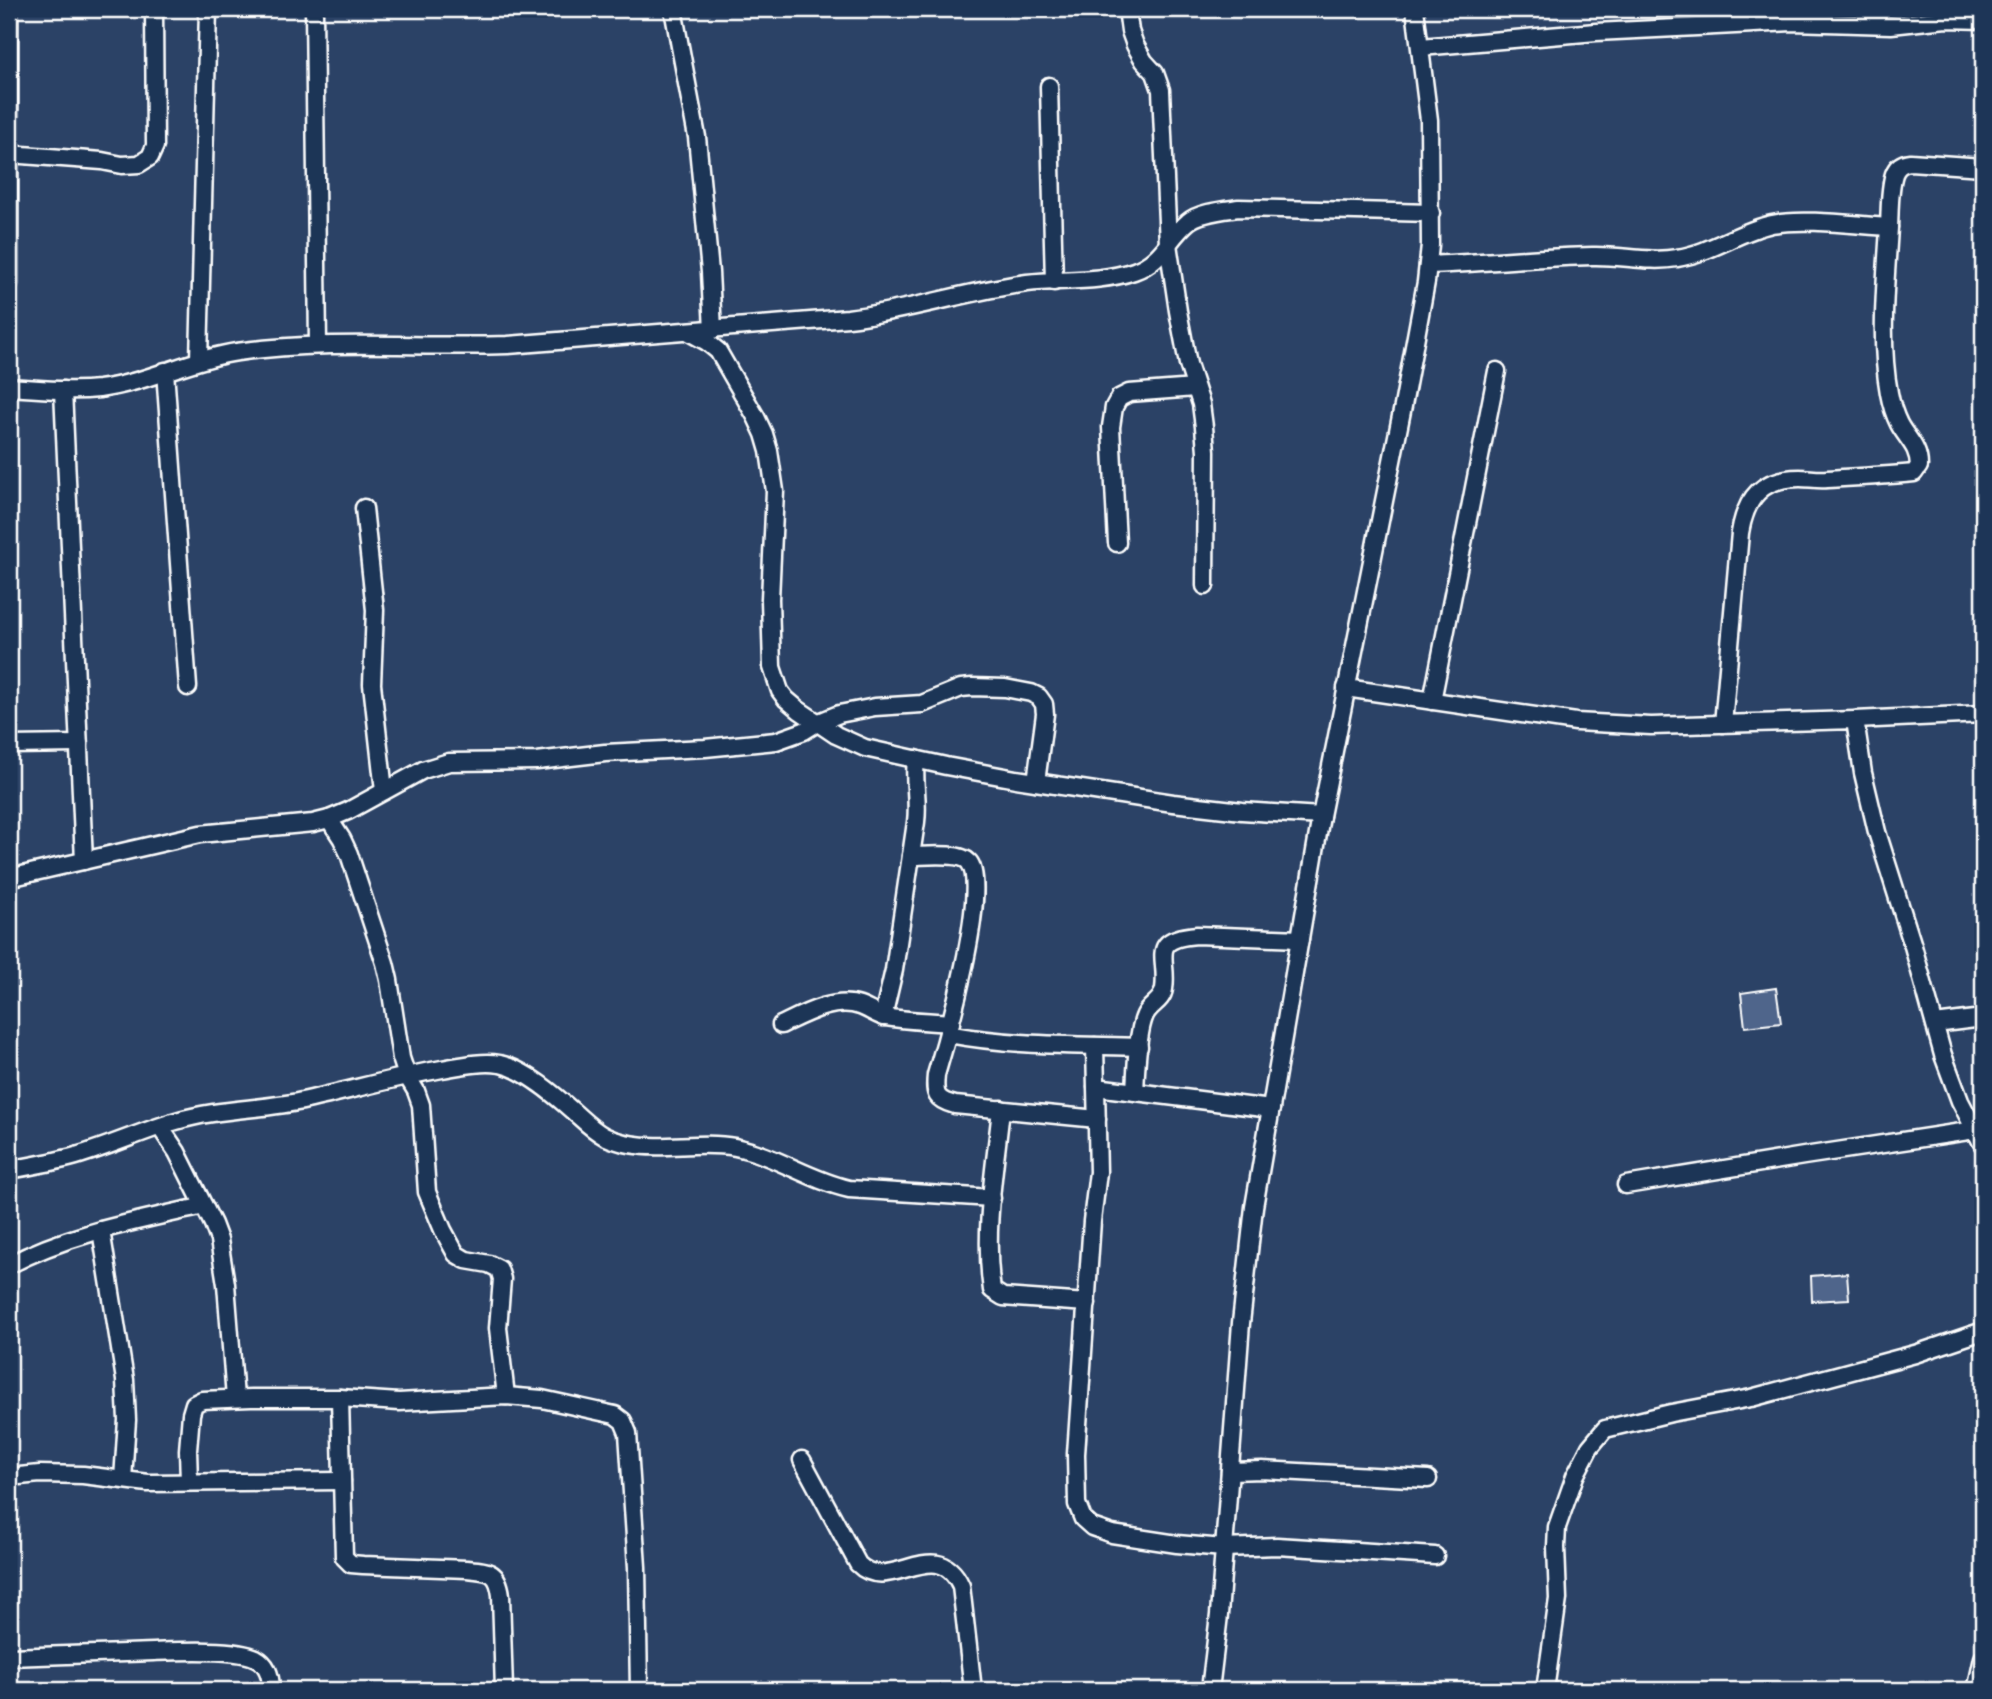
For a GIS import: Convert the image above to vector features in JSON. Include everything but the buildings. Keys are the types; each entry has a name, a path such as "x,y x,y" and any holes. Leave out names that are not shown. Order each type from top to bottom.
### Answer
{"street":[{"path":"9,9 9,284"},
{"path":"9,154 122,165 139,164 150,157 155,146 154,9"},
{"path":"199,360 208,9"},
{"path":"314,9 318,345"},
{"path":"673,9 697,137 713,330"},
{"path":"1127,9 1135,45 1155,73 1161,90 1168,244 1188,364 1201,404 1206,451 1205,586"},
{"path":"1210,1690 1216,1647 1241,1323 1254,1207 1321,816 1403,405 1428,265 1431,213 1429,120 1415,9"},
{"path":"1420,47 1791,15 1891,25 1946,19 1983,20"},
{"path":"1049,86 1054,282"},
{"path":"1723,723 1740,533 1742,517 1750,500 1772,482 1788,478 1822,480 1914,473 1919,466 1917,449 1899,424 1888,390 1885,329 1889,227 1895,171 1902,163 1910,162 1983,167"},
{"path":"9,387 99,389 132,382 199,360 239,352 318,345 467,346 689,332 884,314 989,289 1030,283 1113,278 1137,271 1156,260 1190,220 1212,212 1240,208 1431,213"},
{"path":"1428,265 1591,256 1676,259 1774,224 1798,222 1889,227"},
{"path":"689,332 718,351 764,434 775,491 770,599 772,667 775,680 786,699 817,723 865,748 1036,782 1173,803 1321,816"},
{"path":"165,370 188,687"},
{"path":"1432,701 1497,371"},
{"path":"1117,543 1111,427 1114,407 1119,398 1129,393 1195,388"},
{"path":"63,390 84,861"},
{"path":"364,508 375,610 372,684 384,791"},
{"path":"9,878 200,834 313,823 329,819 423,770 449,762 537,761 590,754 761,743 790,737 839,714 875,707 922,704 961,688 1005,688 1039,697 1044,704 1045,714 1036,782"},
{"path":"1346,688 1576,722 1651,726 1983,713"},
{"path":"1855,720 1863,773 1877,832 1913,946 1943,1055 1956,1090 1983,1145"},
{"path":"9,745 79,744"},
{"path":"883,1017 894,970 918,810 914,775 916,759"},
{"path":"329,819 349,854 390,980 398,1041 407,1076 421,1105 427,1192 456,1254 466,1260 489,1264 499,1269 502,1279 498,1328 506,1396"},
{"path":"911,856 960,857 968,861 973,869 968,948 936,1075 938,1097 955,1105 1097,1119"},
{"path":"1135,1092 1145,1014 1160,1001 1164,989 1162,958 1164,949 1172,940 1197,935 1300,939"},
{"path":"781,1025 809,1012 848,1003 883,1017 950,1028 1002,1042 1139,1047"},
{"path":"1935,1024 1983,1018"},
{"path":"1096,1046 1098,1172 1075,1483 1077,1504 1083,1519 1092,1527 1112,1535 1177,1545 1224,1548 1278,1546 1435,1556"},
{"path":"9,1170 76,1156 177,1121 226,1111 284,1105 462,1065 500,1064 535,1082 603,1135 620,1142 647,1147 732,1146 831,1185 849,1189 992,1198"},
{"path":"1096,1087 1271,1109"},
{"path":"1001,1109 989,1253 992,1290 1003,1297 1087,1303"},
{"path":"160,1127 177,1152 213,1224 223,1257 235,1398"},
{"path":"1626,1185 1975,1130"},
{"path":"9,1265 52,1245 101,1230 204,1206"},
{"path":"101,1230 125,1380 127,1420 124,1479"},
{"path":"1545,1690 1558,1599 1557,1527 1575,1476 1590,1447 1605,1429 1751,1398 1915,1354 1983,1331"},
{"path":"189,1482 190,1425 194,1405 202,1400 340,1398 399,1402 506,1396 542,1399 615,1415 624,1421 628,1433 637,1567 639,1690"},
{"path":"340,1398 344,1557 351,1564 467,1569 494,1574 502,1595 504,1690"},
{"path":"802,1461 858,1564 865,1571 884,1574 939,1563 957,1575 961,1586 973,1690"},
{"path":"1230,1471 1428,1479"},
{"path":"9,1477 40,1474 83,1475 148,1483 342,1481"},
{"path":"9,1657 190,1651 227,1653 256,1658 264,1664 269,1672 271,1690"},
{"path":"1976,1690 1983,1658"}]}
